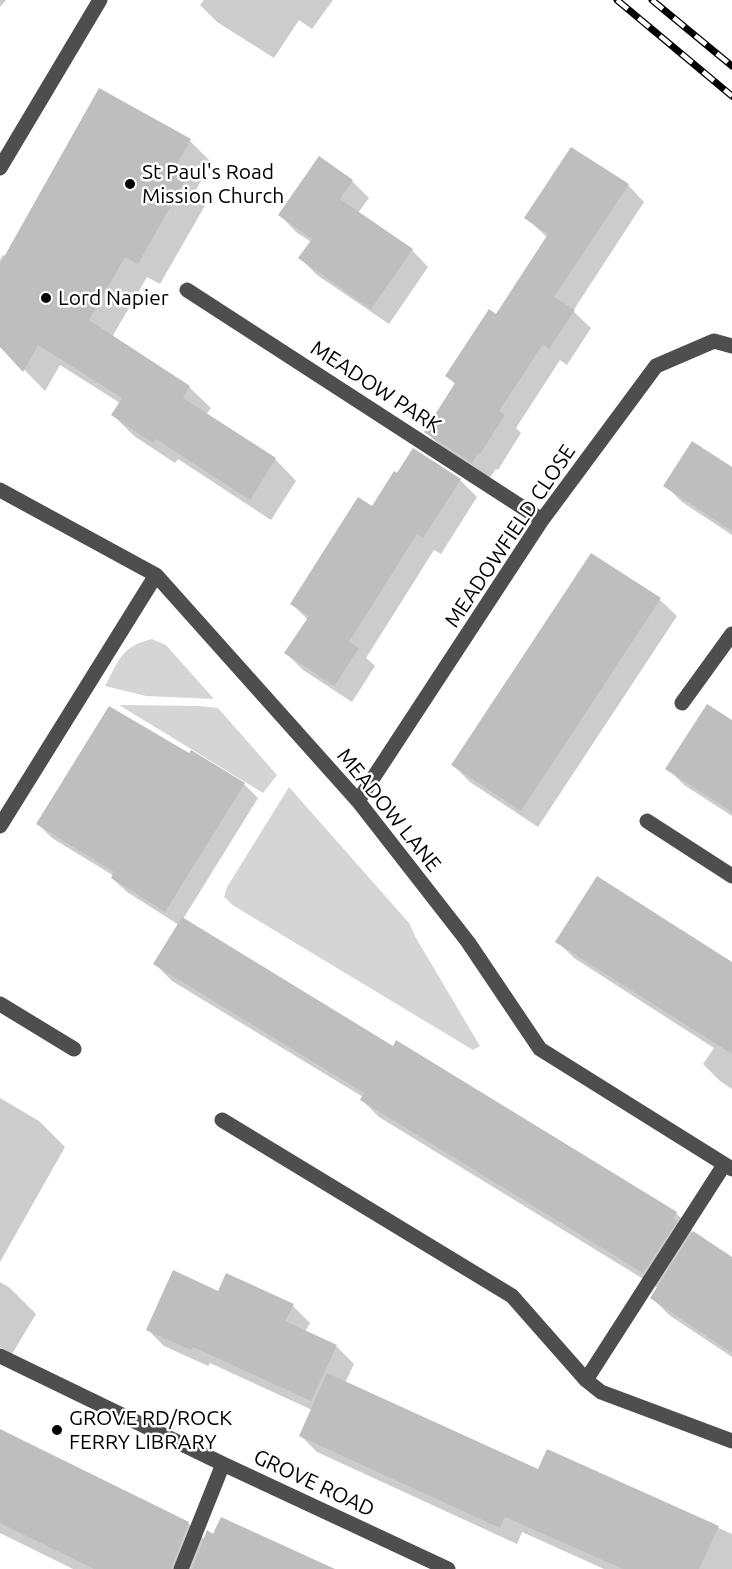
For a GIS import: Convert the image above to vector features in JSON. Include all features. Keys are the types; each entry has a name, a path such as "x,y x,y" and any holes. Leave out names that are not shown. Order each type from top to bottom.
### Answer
{"street":[{"path":"0,168 100,0"},
{"name":"MEADOW PARK","path":"187,290 542,520"},
{"name":"MEADOWFIELD CLOSE","path":"358,801 542,520 656,366 714,341 732,346"},
{"name":"MEADOW LANE","path":"0,490 156,575 358,801 468,942 540,1049 728,1167"},
{"path":"0,826 156,575"},
{"path":"682,703 732,634"},
{"path":"647,821 732,876"},
{"path":"0,1005 74,1049"},
{"path":"222,1120 512,1296 586,1380 601,1392 732,1441"},
{"path":"586,1380 728,1167"},
{"name":"GROVE ROAD","path":"0,1356 448,1569"},
{"path":"181,1569 223,1464"}],"shaded area":[{"path":"152,639 166,645 214,699 146,696 105,686 127,650"},
{"path":"119,705 218,708 277,775 263,793"},
{"path":"289,787 409,923 480,1046 473,1050 234,906 224,897 227,887"}],"building":[{"path":"99,88 191,139 173,172 186,179 138,264 125,257 89,320 190,386 183,398 276,458 250,500 156,439 153,443 111,415 122,398 38,345 23,372 0,347 0,264"},
{"path":"571,147 629,184 554,297 575,310 549,349 543,344 499,411 505,415 472,463 424,432 455,383 445,376 489,309 496,314 548,234 524,218"},
{"path":"319,156 353,180 340,199 413,249 371,309 298,258 312,239 278,215"},
{"path":"692,441 732,467 732,531 663,486"},
{"path":"413,448 461,479 423,538 417,534 349,642 359,648 334,686 284,653 309,616 290,604 358,497 372,506 394,471 397,473"},
{"path":"591,553 661,598 521,811 451,765"},
{"path":"707,704 732,720 732,812 665,769"},
{"path":"109,706 189,753 191,750 245,783 165,912 111,878 114,872 36,824"},
{"path":"597,876 732,962 732,1054 555,942"},
{"path":"182,917 393,1046 396,1040 677,1212 673,1218 677,1221 643,1273 360,1100 364,1093 153,964"},
{"path":"693,1231 732,1257 732,1353 650,1298"},
{"path":"173,1270 218,1291 226,1273 294,1304 285,1321 337,1345 311,1401 193,1347 191,1350 146,1330"},
{"path":"327,1373 538,1469 547,1449 719,1526 699,1569 623,1569 505,1517 500,1528 299,1436"},
{"path":"0,1429 189,1522 171,1569 94,1569 0,1523"},
{"path":"221,1517 335,1569 192,1569 207,1530 213,1534"}],"railway":[{"path":"617,0 732,96"},
{"path":"652,0 732,66"}],"place":[{"name":"St Paul's Road Mission Church","path":"130,184"},
{"name":"Lord Napier","path":"46,298"},
{"name":"GROVE RD/ROCK FERRY LIBRARY","path":"57,1430"}]}
